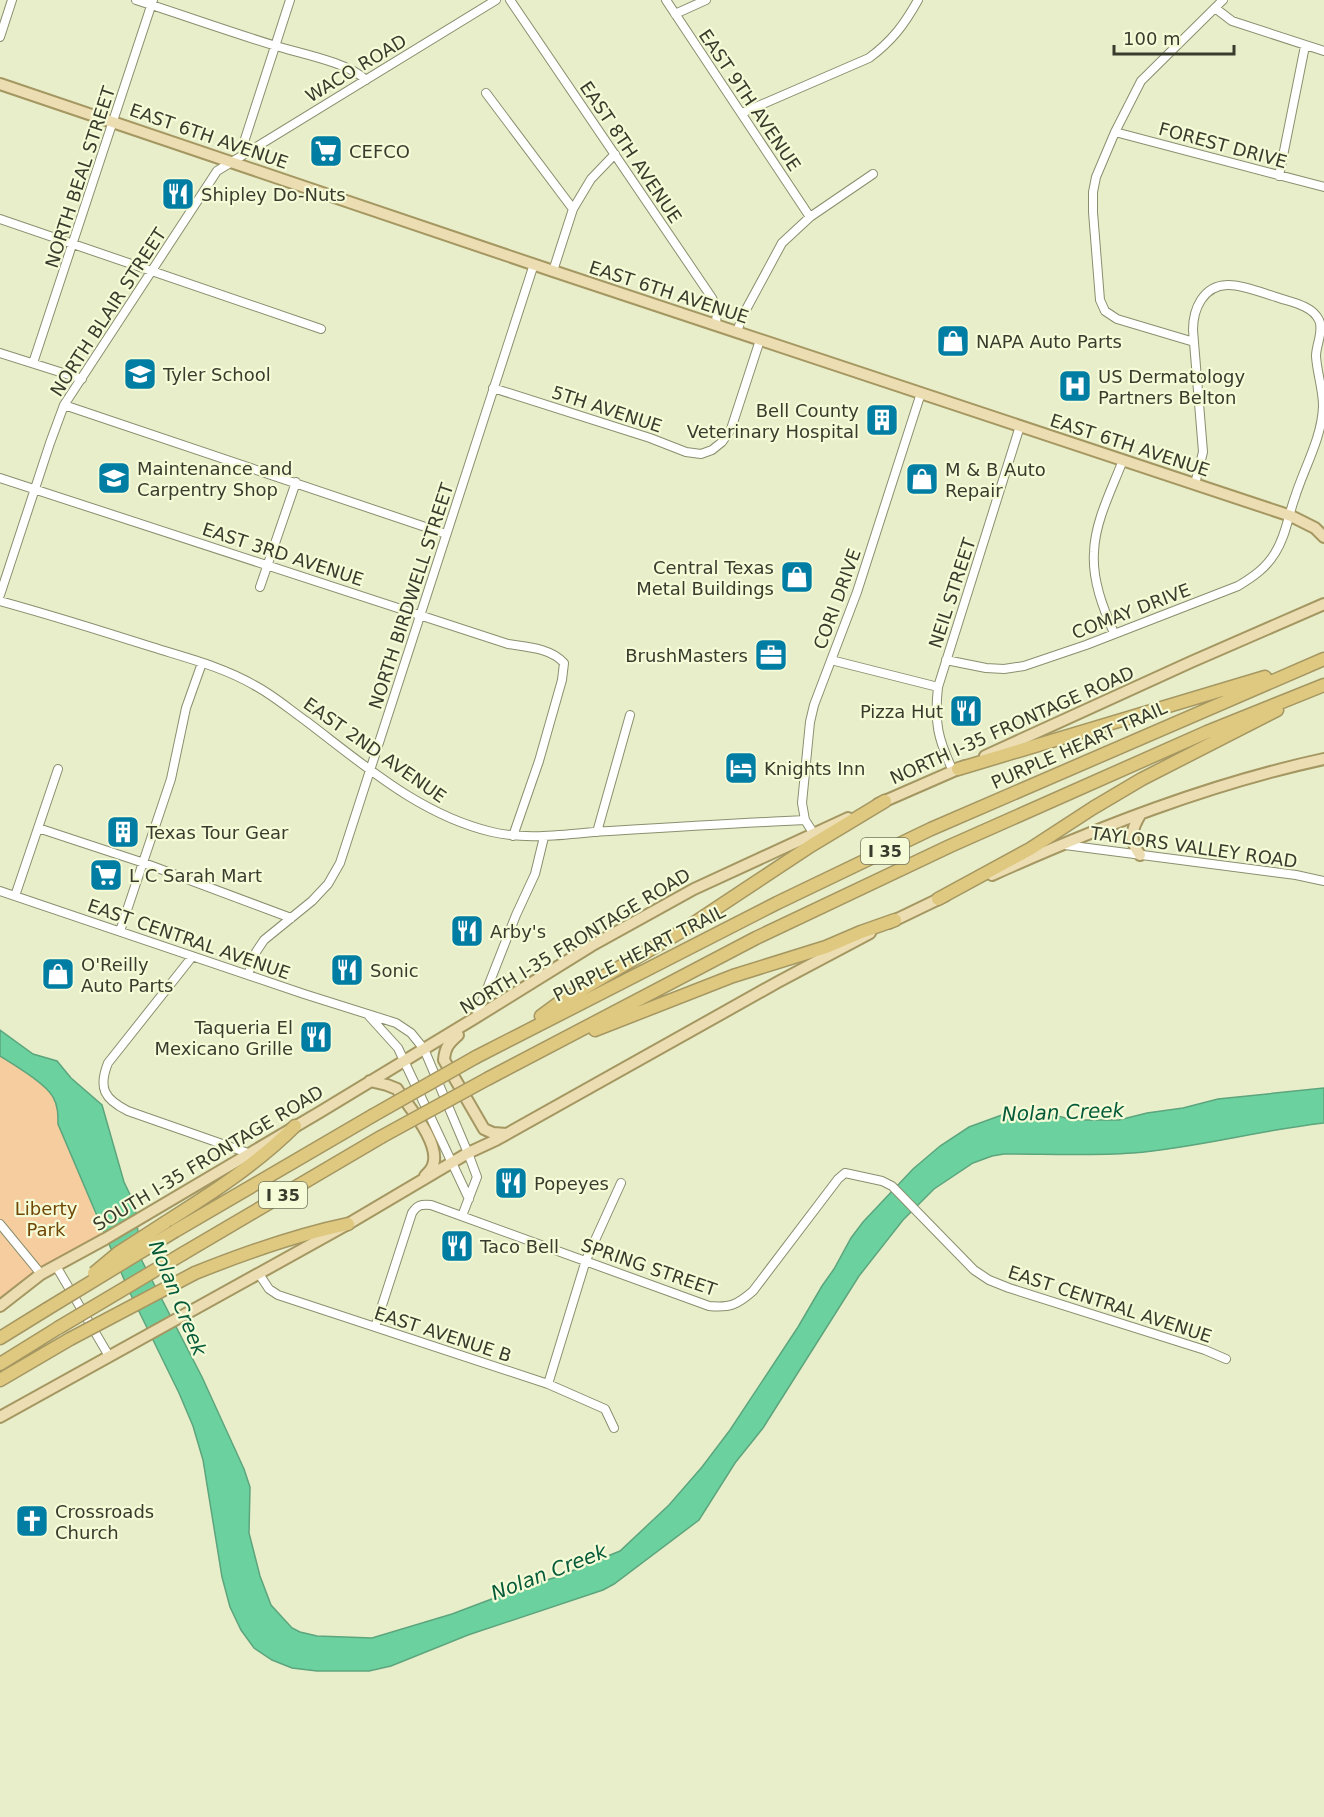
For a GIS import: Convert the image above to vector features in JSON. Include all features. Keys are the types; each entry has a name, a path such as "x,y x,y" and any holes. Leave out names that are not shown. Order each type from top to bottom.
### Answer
{"highway":[{"name":"PURPLE HEART TRAIL","path":"171,1227 509,1039 777,903 932,829 1324,659"},
{"path":"956,770 1244,682 1304,667"},
{"path":"938,899 1030,849 1142,779 1324,685"},
{"name":"I 35","path":"0,1364 381,1137 533,1054 756,938 950,846 1196,737 1324,685"},
{"path":"509,1039 560,1002 653,950 817,841 885,801"},
{"path":"533,1054 713,983 826,947 895,920"},
{"path":"0,1338 50,1306 118,1253 171,1227 277,1144 295,1126"},
{"path":"0,1380 69,1339 195,1273 247,1252 348,1224"}],"main road":[{"name":"EAST 6TH AVENUE","path":"0,84 553,271 1291,516 1315,528 1324,537"},
{"name":"NORTH I-35 FRONTAGE ROAD","path":"405,1061 591,946 732,870 1324,604"},
{"path":"0,1417 403,1193 468,1153 507,1134 895,920 1060,844 1229,783 1324,759"},
{"path":"1140,815 1133,827 1131,838 1140,855"},
{"path":"476,1018 448,1044 444,1060 484,1129 493,1133 507,1134"},
{"name":"SOUTH I-35 FRONTAGE ROAD","path":"0,1306 41,1274 141,1218 405,1061"},
{"path":"370,1081 397,1089 432,1142 435,1155 433,1165 427,1175 403,1193"}],"street":[{"path":"0,37 12,0"},
{"path":"136,0 152,2 275,46 347,67 366,80"},
{"path":"245,153 245,139 290,0"},
{"name":"WACO ROAD","path":"230,162 496,0"},
{"name":"EAST 8TH AVENUE","path":"510,0 712,298 717,310 716,325"},
{"name":"EAST 9TH AVENUE","path":"666,0 810,217"},
{"path":"675,14 706,0"},
{"path":"742,113 869,58 897,33 918,0"},
{"path":"1194,342 1117,319 1102,306 1095,257 1093,192 1095,177 1141,81 1222,0"},
{"name":"NORTH BEAL STREET","path":"33,363 152,2"},
{"path":"1215,8 1232,21 1324,51"},
{"path":"1279,176 1305,46"},
{"path":"486,93 573,209"},
{"name":"FOREST DRIVE","path":"1115,132 1324,187"},
{"path":"553,271 573,209 591,179 615,154"},
{"name":"NORTH BLAIR STREET","path":"0,595 64,405 217,171 230,162"},
{"path":"737,332 741,317 782,243 796,227 873,174"},
{"path":"0,219 321,329"},
{"name":"NORTH BIRDWELL STREET","path":"248,975 256,952 264,940 312,901 328,884 340,863 534,264"},
{"name":"COMAY DRIVE","path":"946,660 1004,669 1049,659 1238,586 1255,576 1282,541 1320,428 1323,404 1316,351 1321,328 1319,320 1310,309 1234,285 1226,285 1208,292 1200,301 1193,318 1203,452 1195,484"},
{"name":"5TH AVENUE","path":"493,388 650,438 686,452 701,454 712,450 722,442 731,429 760,340"},
{"path":"0,353 82,379"},
{"name":"CORI DRIVE","path":"805,820 802,803 810,722 819,689 857,592 921,393"},
{"path":"64,405 446,534"},
{"name":"NEIL STREET","path":"956,770 941,745 936,706 938,687 1020,426"},
{"path":"1114,633 1095,577 1094,550 1106,502 1123,460"},
{"name":"EAST 3RD AVENUE","path":"0,478 508,644 533,648 558,656 564,663 562,680 539,761 513,836"},
{"path":"260,587 296,482"},
{"name":"EAST 2ND AVENUE","path":"0,601 58,617 233,674 255,685 415,801 443,815 491,831 513,836 544,837 805,820"},
{"path":"831,660 938,687"},
{"path":"120,931 171,779 186,708 202,663"},
{"path":"597,832 630,715"},
{"path":"15,896 58,769"},
{"path":"805,820 814,834"},
{"path":"38,828 144,863 291,918"},
{"path":"476,1018 516,915 535,874 544,837"},
{"name":"TAYLORS VALLEY ROAD","path":"1060,844 1296,875 1324,881"},
{"name":"EAST CENTRAL AVENUE","path":"0,891 192,957 396,1023 411,1033 424,1049 477,1177 462,1216"},
{"path":"192,957 108,1063 103,1087 111,1101 128,1111 248,1153"},
{"name":"EAST CENTRAL AVENUE","path":"368,1015 389,1036 405,1061 469,1199"},
{"name":"EAST CENTRAL AVENUE","path":"845,1173 882,1181 892,1186 957,1254 988,1280 1205,1350 1226,1359"},
{"name":"SPRING STREET","path":"375,1327 416,1207 431,1205 709,1306 725,1308 740,1302 753,1291 838,1179 845,1173"},
{"path":"548,1384 586,1260 621,1183"},
{"path":"0,1224 41,1274"},
{"path":"56,1266 109,1356"},
{"name":"EAST AVENUE B","path":"259,1274 269,1289 278,1295 548,1384 605,1409 614,1428"}],"green space":[{"name":"Liberty Park","path":"0,1056 36,1080 53,1097 57,1106 59,1124 105,1239 0,1306"}],"shaded area":[{"path":"0,1030 33,1054 57,1061 71,1078 102,1105 124,1182 135,1205 141,1259 202,1377 244,1469 250,1487 249,1533 260,1576 271,1605 292,1628 317,1636 372,1638 452,1614 557,1577 620,1551 669,1505 730,1430 798,1327 863,1222 913,1169 940,1146 969,1127 1010,1112 1045,1113 1074,1120 1119,1120 1218,1099 1324,1088 1324,1123 1157,1151 1101,1154 1004,1154 973,1163 934,1189 903,1220 859,1276 763,1428 735,1463 699,1520 603,1590 468,1635 391,1666 369,1671 317,1671 292,1668 272,1660 254,1648 241,1630 230,1607 222,1577 203,1460 193,1426 129,1291 58,1124 55,1100 36,1080 0,1056"}],"place":[{"name":"CEFCO","path":"326,151"},
{"name":"Shipley Do-Nuts","path":"178,194"},
{"name":"NAPA Auto Parts","path":"953,341"},
{"name":"Tyler School","path":"140,374"},
{"name":"US Dermatology Partners Belton","path":"1075,386"},
{"name":"Bell County Veterinary Hospital","path":"882,420"},
{"name":"Maintenance and Carpentry Shop","path":"114,478"},
{"name":"M & B Auto Repair","path":"922,479"},
{"name":"Central Texas Metal Buildings","path":"797,577"},
{"name":"BrushMasters","path":"771,655"},
{"name":"Pizza Hut","path":"966,711"},
{"name":"Knights Inn","path":"741,768"},
{"name":"Texas Tour Gear","path":"123,832"},
{"name":"L C Sarah Mart","path":"106,875"},
{"name":"Arby's","path":"467,931"},
{"name":"Sonic","path":"347,970"},
{"name":"O'Reilly Auto Parts","path":"58,974"},
{"name":"Taqueria El Mexicano Grille","path":"316,1037"},
{"name":"Popeyes","path":"511,1183"},
{"name":"Taco Bell","path":"457,1246"},
{"name":"Crossroads Church","path":"32,1521"}],"water label":[{"name":"Nolan Creek","path":"1063,1112"},
{"name":"Nolan Creek","path":"178,1298"},
{"name":"Nolan Creek","path":"549,1572"}]}
